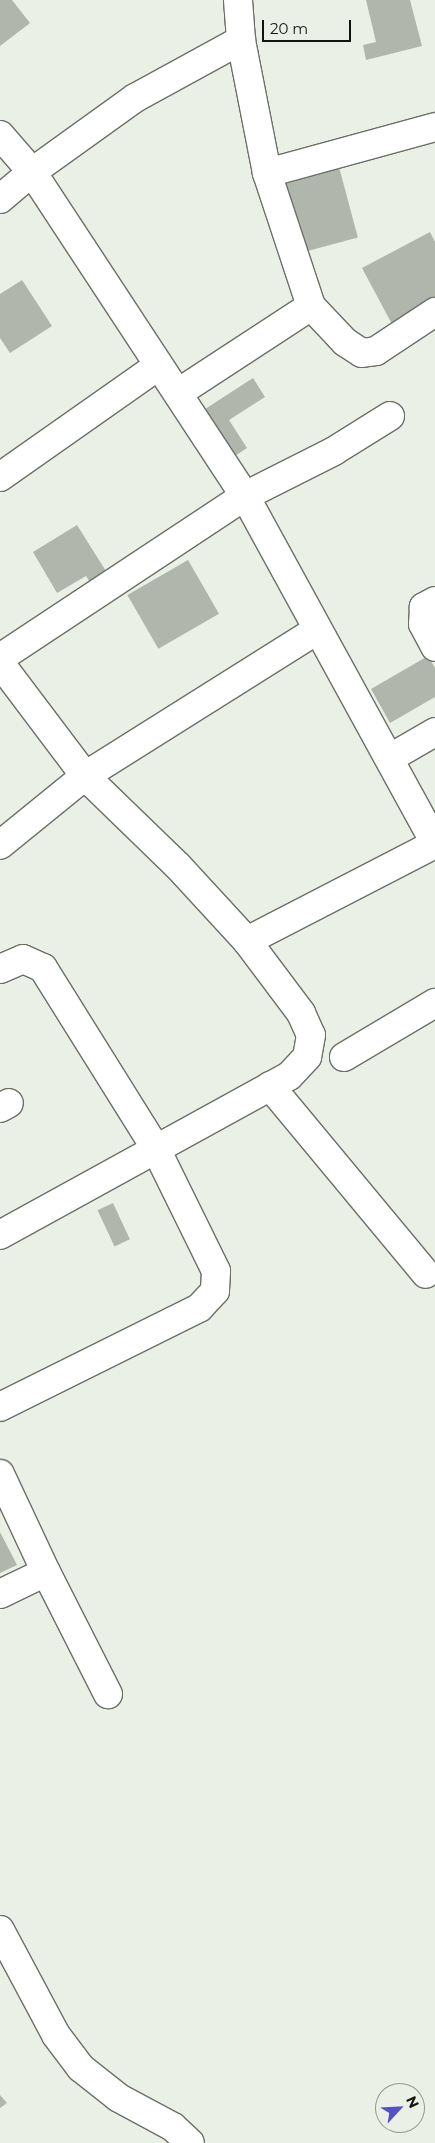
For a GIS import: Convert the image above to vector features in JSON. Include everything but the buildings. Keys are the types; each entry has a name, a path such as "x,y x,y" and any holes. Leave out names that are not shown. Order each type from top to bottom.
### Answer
{"street":[{"path":"238,0 241,40 267,173 311,306 345,342 362,353 376,351 435,312"},
{"path":"0,199 32,172 135,98 241,40"},
{"path":"267,173 435,127"},
{"path":"0,135 32,172 245,496 435,843 246,941"},
{"path":"178,393 311,306"},
{"path":"0,477 158,366"},
{"path":"0,658 245,496 334,450 390,416"},
{"path":"435,601 424,607 423,624 435,647"},
{"path":"0,845 85,776 317,630"},
{"path":"0,663 85,776 177,865 246,941 301,1014 311,1034 307,1057 289,1076 0,1235"},
{"path":"390,758 435,732"},
{"path":"0,969 23,959 43,968 156,1149 216,1271 215,1291 199,1308 0,1407"},
{"path":"344,1057 435,1003"},
{"path":"270,1086 426,1274"},
{"path":"0,1474 46,1572 108,1694"},
{"path":"0,1594 46,1572"},
{"path":"0,1930 56,2035 81,2068 119,2098 173,2126 190,2143"}]}
